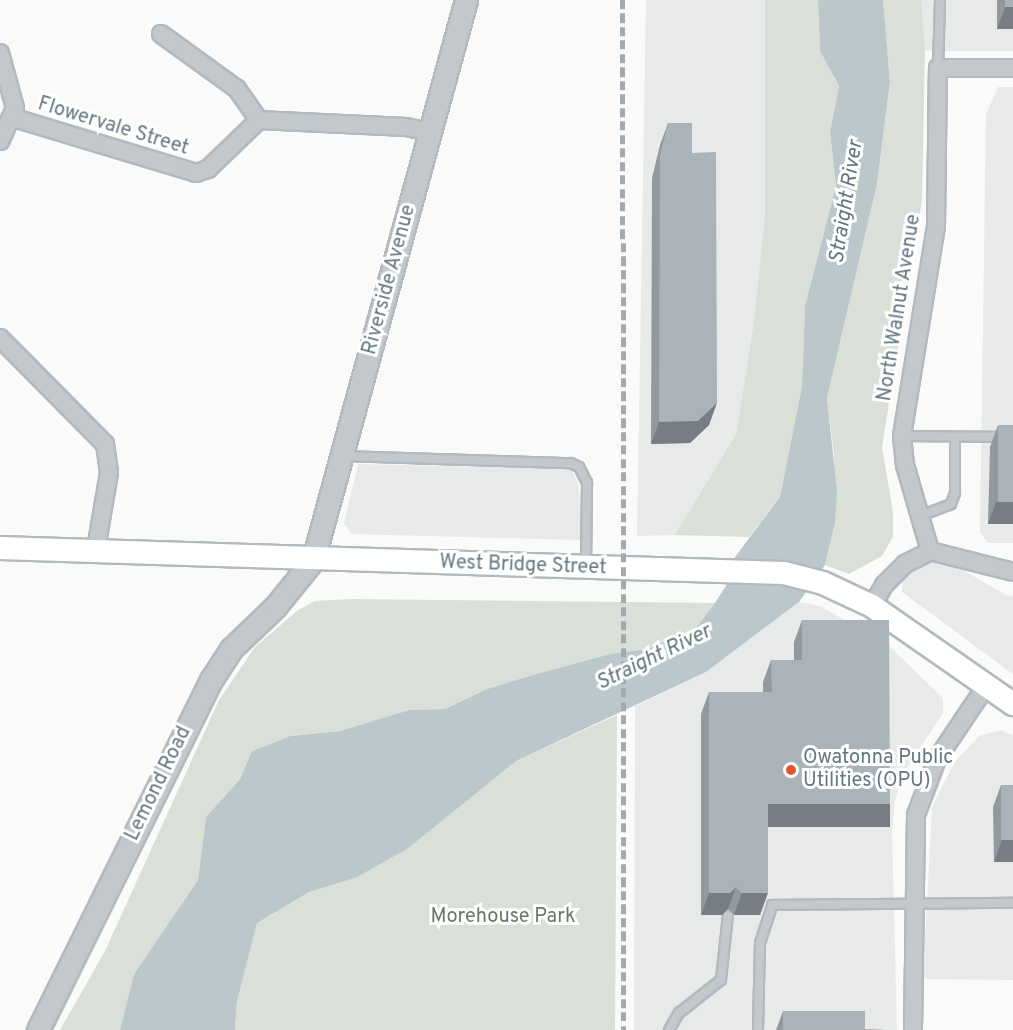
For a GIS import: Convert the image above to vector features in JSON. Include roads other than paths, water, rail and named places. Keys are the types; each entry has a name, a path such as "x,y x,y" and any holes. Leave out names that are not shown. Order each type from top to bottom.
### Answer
{"main road":[{"name":"West Bridge Street","path":"0,548 96,549 313,560 784,573 841,590 872,606 1013,704"}],"street":[{"name":"Riverside Avenue","path":"313,560 466,0"},
{"path":"161,34 237,89 259,120 406,127 430,132"},
{"path":"0,53 15,100 14,118 0,141"},
{"path":"938,68 1013,68"},
{"name":"North Walnut Avenue","path":"930,551 905,465 902,436 936,226 938,68"},
{"name":"Flowervale Street","path":"14,118 196,173 208,169 259,120"},
{"path":"0,338 105,444 109,473 96,549"},
{"path":"872,606 905,564 930,551 1013,572"},
{"name":"Lemond Road","path":"38,1030 211,680 231,650 274,607 313,560"},
{"path":"913,1030 915,825 924,786 937,759 987,686"}],"lane":[{"path":"938,68 940,0"},
{"path":"902,436 1013,437"},
{"path":"920,516 951,504 955,493 955,437"},
{"path":"342,456 571,463 579,468 587,483 586,568"},
{"path":"758,1030 760,943 772,904 1013,903"},
{"path":"669,1030 679,1013 721,980 728,915"}],"water":[{"name":"Straight River","path":"818,0 883,0 890,82 877,184 827,398 837,491 835,523 825,565 799,602 706,672 516,761 407,849 355,878 309,892 257,923 237,1002 235,1030 120,1030 134,974 198,880 206,817 240,779 252,751 290,736 340,731 409,710 445,709 487,689 533,675 610,654 648,649 696,628 715,603 734,573 735,557 780,497 802,386 805,306 836,186 830,133 839,86 820,51"}],"railway":[{"path":"623,0 624,1030"}],"place":[{"name":"Owatonna Public Utilities (OPU)","path":"791,770"}],"park label":[{"name":"Morehouse Park","path":"503,917"}]}
